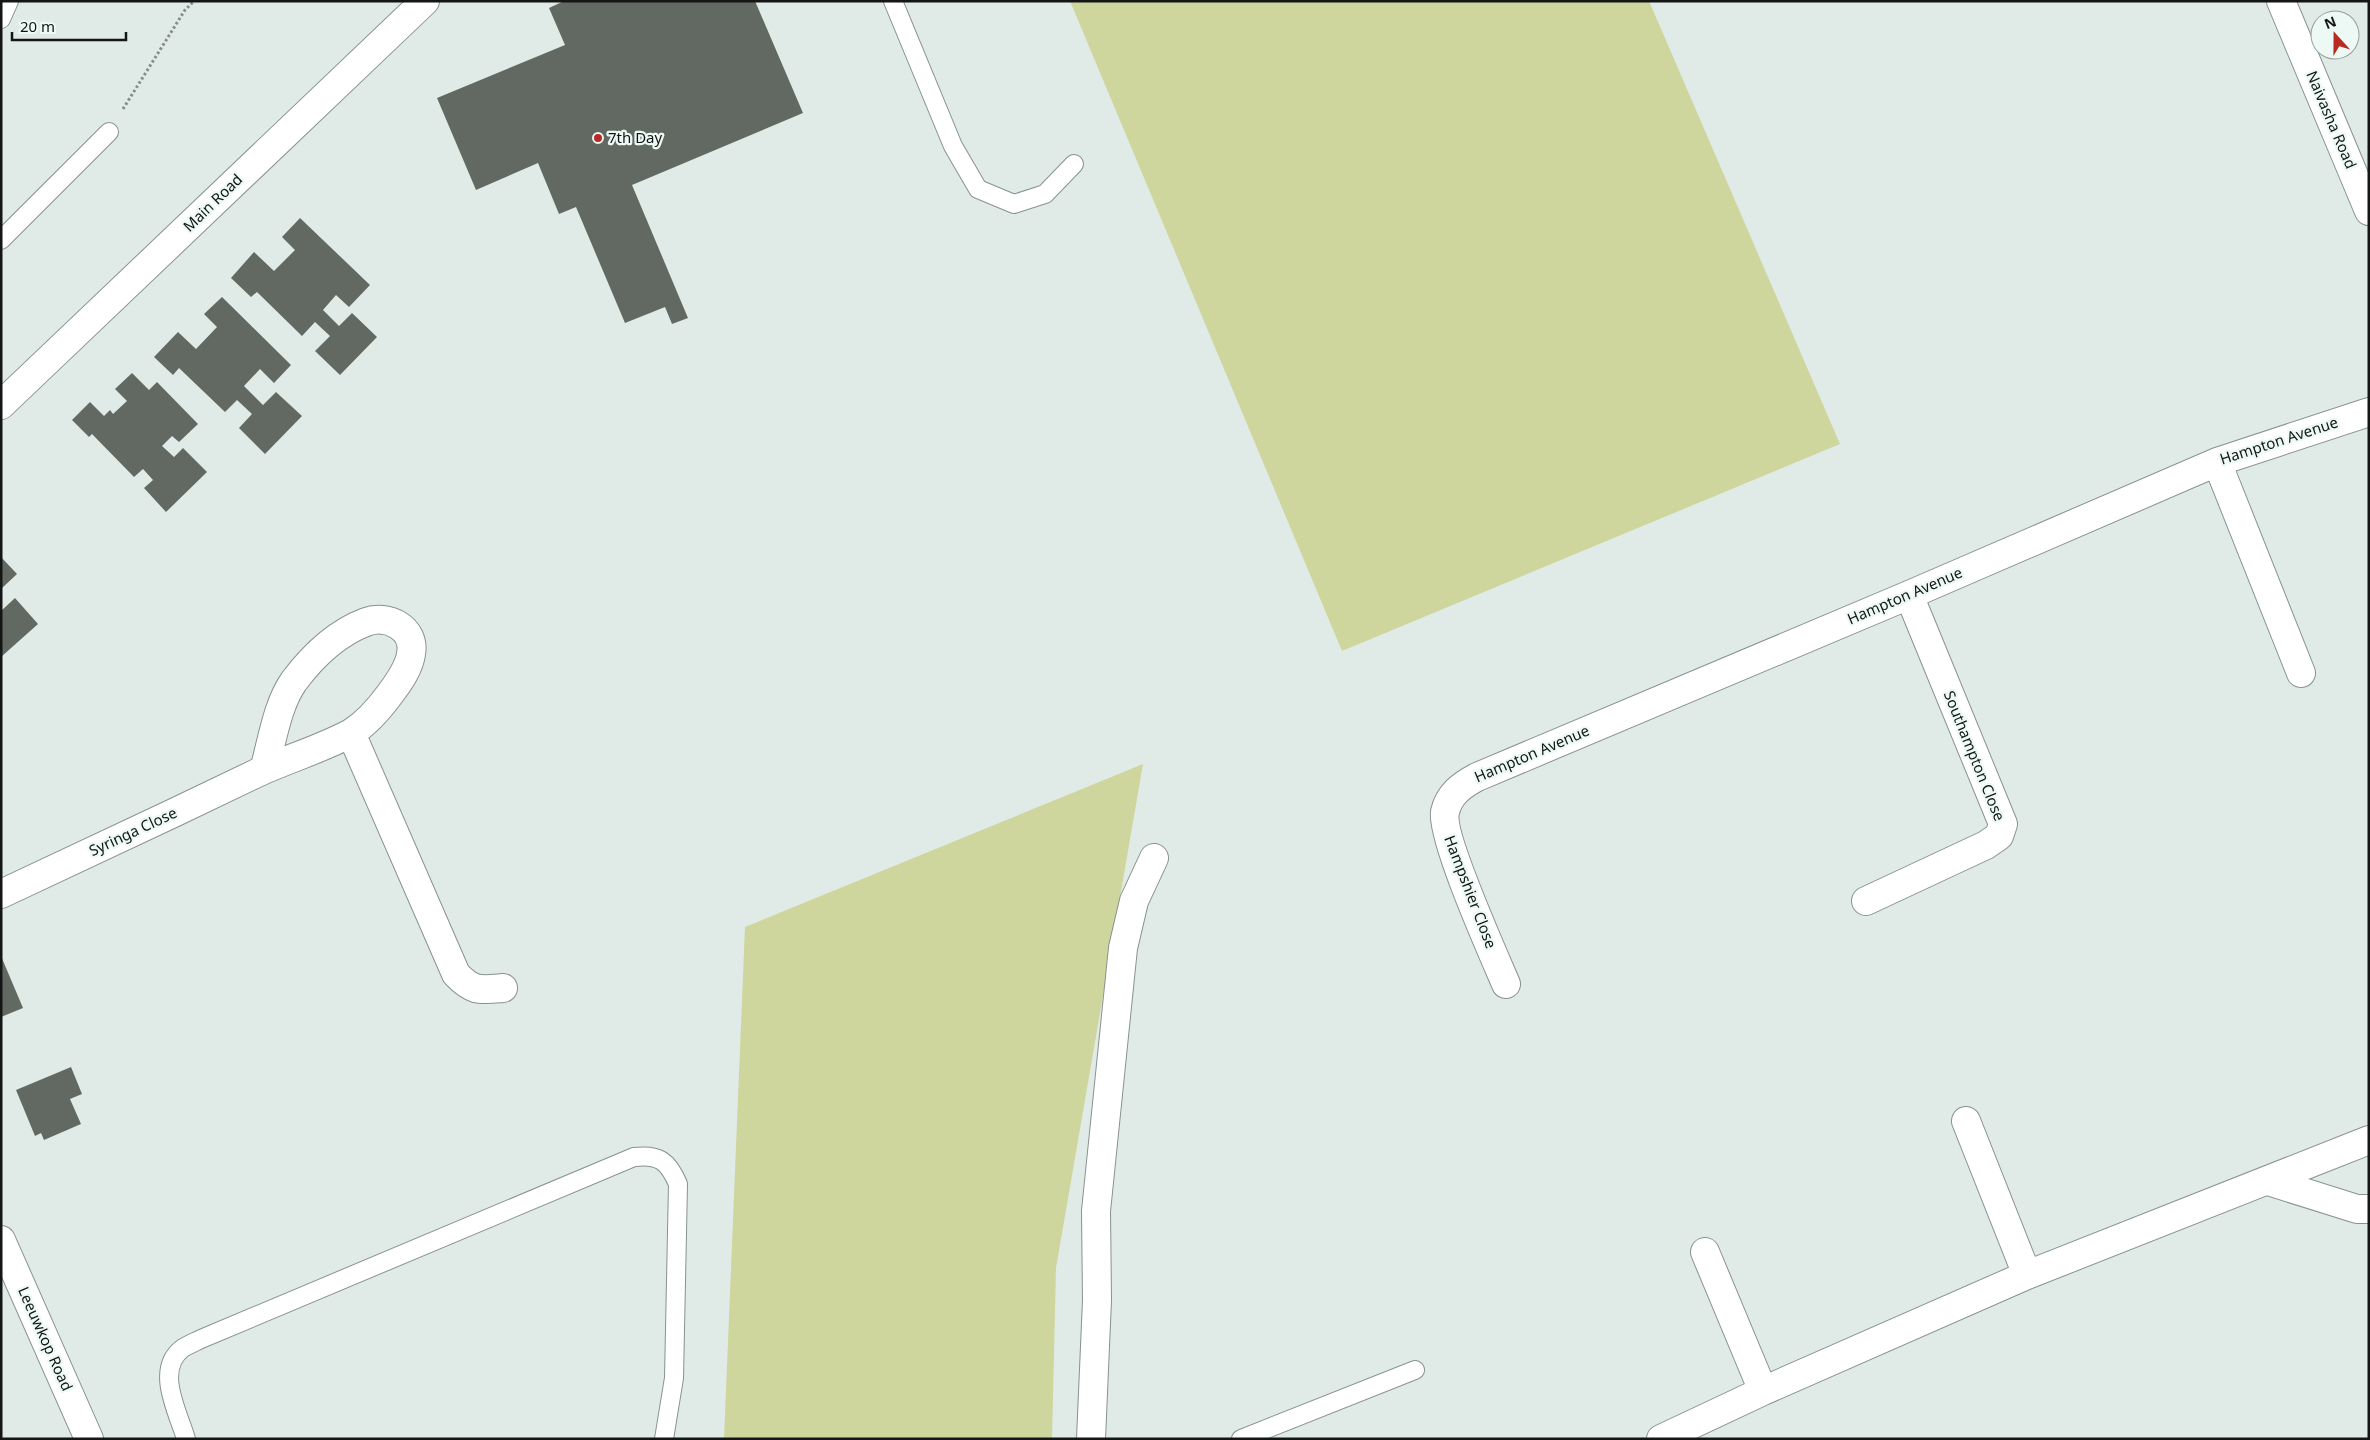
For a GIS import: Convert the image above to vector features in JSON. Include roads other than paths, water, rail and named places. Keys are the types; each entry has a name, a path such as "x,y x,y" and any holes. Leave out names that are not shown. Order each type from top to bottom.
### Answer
{"street":[{"name":"Main Road","path":"1,405 425,1"},
{"name":"Naivasha Road","path":"2283,2 2369,211"},
{"name":"Hampton Avenue","path":"1450,798 1461,785 1477,776 1909,595 2216,462 2369,412"},
{"path":"2216,462 2300,673"},
{"name":"Southampton Close","path":"1866,901 1986,845 1999,836 2004,824 1909,595"},
{"name":"Syringa Close","path":"1,894 264,770 351,733 376,714 406,668 412,653 411,644 407,633 400,625 382,619 367,621 342,634 317,654 293,682 281,708 264,770"},
{"path":"351,733 456,974 464,983 476,990 503,988"},
{"name":"Hampshier Close","path":"1450,798 1444,813 1446,831 1482,928 1506,984"},
{"path":"1091,1439 1097,1300 1096,1211 1123,948 1134,902 1154,858"},
{"path":"1966,1121 2027,1275"},
{"path":"1661,1439 1763,1391 2027,1275 2369,1140"},
{"path":"2268,1181 2357,1209 2369,1209"},
{"name":"Leeuwkop Road","path":"1,1240 89,1439"},
{"path":"1705,1252 1763,1391"}],"lane":[{"path":"1,19 9,1"},
{"path":"893,1 952,146 978,189 1014,204 1045,194 1074,164"},
{"path":"1,240 109,132"},
{"path":"186,1439 170,1390 168,1372 174,1358 182,1349 201,1339 634,1157 648,1155 664,1161 673,1171 678,1184 674,1378 664,1439"},
{"path":"1241,1439 1415,1370"}],"place":[{"name":"7th Day","path":"598,138"}]}
